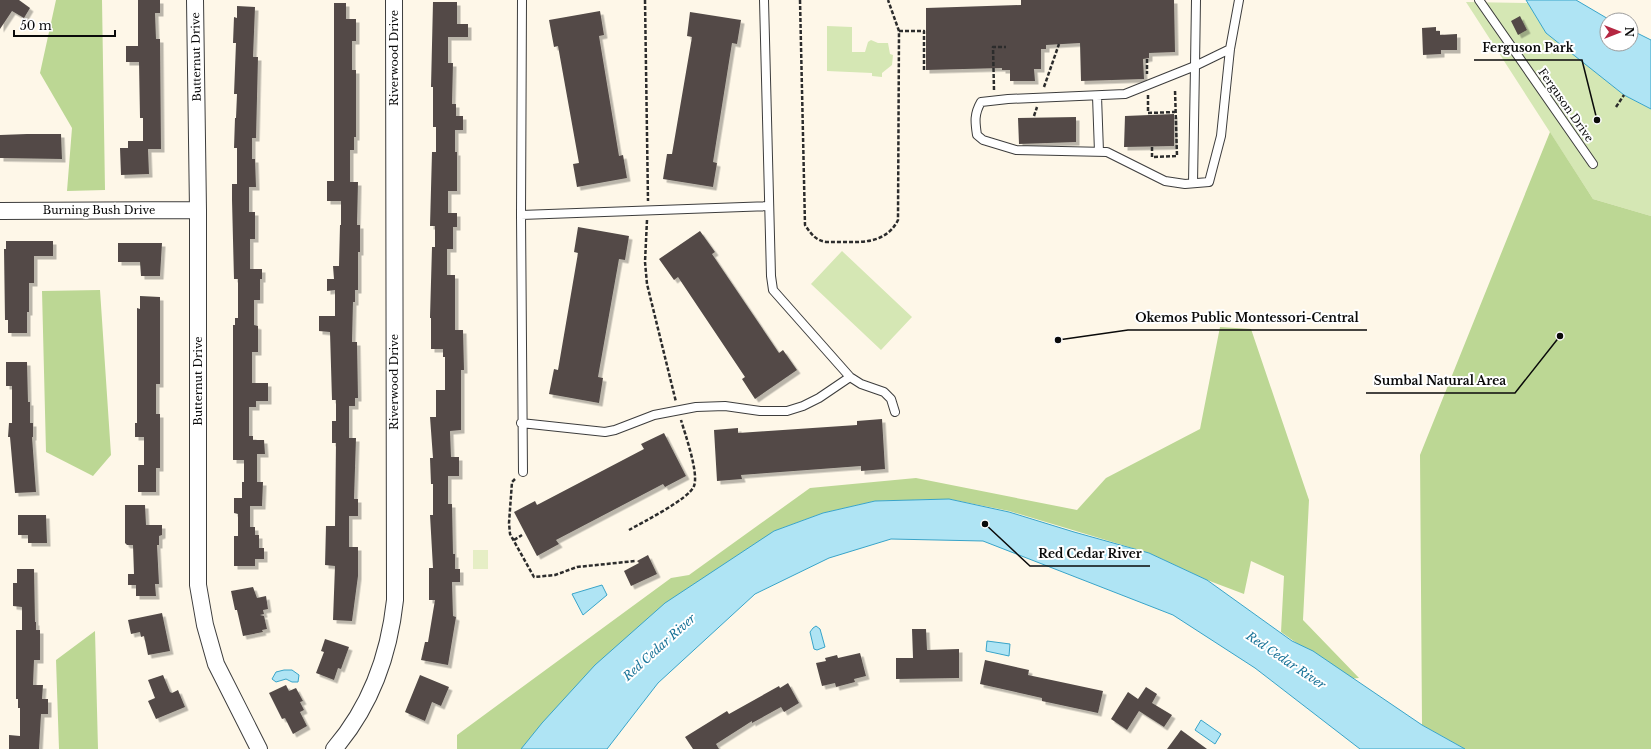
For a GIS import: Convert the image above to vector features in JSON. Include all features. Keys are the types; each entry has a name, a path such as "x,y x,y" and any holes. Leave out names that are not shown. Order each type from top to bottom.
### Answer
{"street":[{"name":"Butternut Drive","path":"195,0 198,210 198,585 205,625 216,664 260,749"},
{"name":"Riverwood Drive","path":"334,749 355,722 375,684 389,643 394,600 394,0"},
{"name":"Burning Bush Drive","path":"0,211 198,210"}],"lane":[{"path":"522,0 521,215 523,472"},
{"path":"764,0 771,276 773,290 850,377 861,384 881,390 887,394 891,399 895,412"},
{"path":"1193,183 1196,0"},
{"path":"1230,49 1194,66 1125,94 981,102 974,120 977,135 983,140 1016,150 1107,152 1164,181 1193,183 1209,182 1221,136 1230,49 1239,0"},
{"name":"Ferguson Drive","path":"1479,0 1593,164"},
{"path":"1097,96 1099,152"},
{"path":"521,215 769,206"},
{"path":"522,423 605,432 615,430 654,415 678,409 714,406 736,407 766,412 787,411 804,406 819,398 850,377"}],"path":[{"path":"629,530 683,498 694,486 695,474 668,373 647,284 645,262 648,211 645,0"},
{"path":"800,0 805,225 820,241 876,240 890,233 898,220 899,31 888,0"},
{"path":"899,31 924,31 924,71"},
{"path":"1034,116 1059,44"},
{"path":"994,101 993,47 1006,47"},
{"path":"1152,147 1152,157 1177,156 1175,90"},
{"path":"1616,106 1624,95"},
{"path":"523,472 512,482 509,523 510,534 534,577 555,575 577,567 636,561"},
{"path":"514,540 522,535"}],"green space":[{"path":"56,0 102,0 105,190 67,191 72,128 40,73"},
{"path":"1466,2 1528,3 1546,33 1624,95 1651,109 1651,216 1593,199"},
{"path":"827,26 852,27 852,52 865,52 868,42 871,40 878,43 888,43 890,54 893,55 892,65 882,73 882,77 872,76 872,73 827,71"},
{"path":"1550,132 1593,199 1651,216 1651,749 1465,749 1422,725 1420,455"},
{"path":"842,251 912,317 881,350 811,284"},
{"path":"100,290 111,455 93,476 46,452 42,291"},
{"path":"1220,327 1251,329 1309,500 1303,620 1359,678 1347,679 1281,632 1284,576 1251,561 1244,594 1207,580 1149,553 1009,511 949,499 875,501 823,513 774,531 534,749 457,749 457,735 671,578 689,575 810,488 916,478 1077,510 1106,478 1200,429"},
{"path":"473,550 488,550 488,569 473,569"},
{"path":"95,631 98,749 59,749 56,660"}],"water":[{"path":"1526,0 1576,0 1599,14 1599,52 1639,52 1639,34 1651,40 1651,109 1624,95 1546,33"},
{"path":"949,499 1009,512 1149,553 1207,580 1292,641 1313,651 1422,725 1465,749 1360,749 1255,668 1173,615 983,541 891,539 829,558 755,594 658,683 607,749 521,749 542,723 595,665 665,603 774,531 823,513 875,501"},
{"path":"602,585 607,595 583,615 572,594"},
{"path":"816,626 820,629 825,647 817,650 814,649 810,632"},
{"path":"987,641 1010,644 1009,656 986,651"},
{"path":"292,670 299,675 298,682 292,682 286,679 276,682 272,679 276,672"},
{"path":"1201,720 1221,734 1215,744 1195,730"}],"building":[{"path":"0,0 19,0 30,8 24,18 12,11 0,29"},
{"path":"138,0 160,0 160,13 155,13 156,39 160,39 161,149 148,149 149,174 121,175 120,148 128,148 128,141 143,141 143,118 140,118 139,62 126,62 126,46 138,46"},
{"path":"1021,0 1174,0 1175,52 1149,53 1149,58 1143,59 1144,79 1081,81 1080,43 1046,45 1046,49 1041,49 1041,69 1034,69 1035,81 1010,81 1010,70 1002,70 1002,68 926,70 926,8 1021,5"},
{"path":"433,2 457,2 457,24 468,24 468,37 448,37 448,63 453,63 452,104 456,104 456,116 463,116 463,130 455,130 455,152 457,152 457,191 448,191 448,213 457,213 457,227 453,227 453,249 447,249 447,275 455,275 455,330 463,330 464,370 461,370 461,430 450,431 451,457 459,457 459,476 448,476 448,504 452,504 453,554 455,554 455,569 460,569 460,582 452,582 453,616 456,617 448,665 421,660 425,642 428,642 435,600 429,600 429,568 433,568 430,515 433,515 433,484 431,484 430,458 433,458 430,417 436,417 436,390 445,390 445,357 443,357 443,349 431,349 430,318 432,247 435,247 435,226 430,226 432,152 436,152 436,127 433,127 433,87 431,87"},
{"path":"334,3 346,3 346,19 356,19 356,41 352,41 352,70 356,70 356,137 354,137 354,150 350,150 350,182 358,182 357,225 360,225 358,290 355,290 355,302 353,302 352,342 357,342 358,398 355,398 355,406 349,406 349,438 356,438 354,499 358,499 358,516 349,516 349,547 358,547 358,576 352,621 333,620 335,566 325,565 326,526 335,526 336,443 332,443 332,421 336,421 336,400 332,400 330,332 319,331 319,316 335,316 335,290 327,291 327,279 334,279 333,266 339,266 341,225 341,201 327,201 327,181 334,181"},
{"path":"237,6 255,7 253,57 258,57 256,138 252,138 252,159 255,159 256,187 249,187 249,212 255,212 255,239 250,239 250,269 262,269 262,279 260,279 260,300 254,300 254,325 258,326 258,352 252,352 252,383 268,383 268,401 256,401 256,407 249,407 249,436 253,436 253,440 264,440 265,454 257,454 257,482 263,482 262,506 250,506 250,527 255,527 255,535 259,535 259,548 264,548 264,559 255,559 255,566 234,566 234,536 238,536 238,514 234,513 234,498 242,498 242,482 244,482 244,460 233,460 233,325 235,325 235,318 238,318 238,279 234,279 232,200 232,184 237,184 237,148 234,148 237,94 234,94 236,43 233,43 234,17 237,18"},
{"path":"600,11 604,35 599,36 619,156 623,155 627,178 577,187 573,164 579,163 558,46 554,47 549,20"},
{"path":"690,12 741,20 737,44 732,43 713,162 717,163 713,187 663,179 667,154 672,154 692,37 687,36"},
{"path":"1520,16 1527,30 1518,35 1511,21"},
{"path":"1436,27 1436,31 1440,31 1440,35 1457,34 1457,50 1441,50 1441,54 1423,55 1422,28"},
{"path":"1174,114 1174,146 1124,147 1125,116"},
{"path":"1076,117 1076,142 1019,144 1018,118"},
{"path":"61,134 62,159 0,158 0,135"},
{"path":"578,227 629,236 625,260 619,259 598,377 603,378 599,403 549,394 554,369 558,370 578,253 574,252"},
{"path":"700,231 715,252 712,254 779,353 783,350 797,370 755,399 742,379 745,377 678,277 674,280 659,259"},
{"path":"6,241 53,241 53,256 34,256 34,283 29,283 27,333 8,333 8,320 5,320 4,249 6,249"},
{"path":"118,243 162,243 160,276 141,276 140,262 118,262"},
{"path":"140,296 160,297 160,384 156,384 156,414 160,414 160,468 156,468 156,492 138,492 138,465 144,465 144,437 135,437 135,423 137,423 137,308 140,309"},
{"path":"6,362 27,362 30,423 33,423 32,437 36,492 15,493 10,437 8,437 9,423 12,423 12,386 6,386"},
{"path":"882,419 885,469 861,471 861,466 741,475 742,479 717,481 714,430 738,428 738,433 857,425 857,421"},
{"path":"664,433 686,476 665,487 663,484 556,540 559,544 537,556 514,512 535,501 537,505 644,449 641,444"},
{"path":"125,505 145,505 146,525 162,525 162,535 159,536 159,545 157,545 159,584 155,584 156,596 136,596 136,585 128,585 128,574 134,574 133,545 127,545 125,543"},
{"path":"18,515 46,515 47,543 28,543 28,535 18,535"},
{"path":"648,555 657,574 631,586 624,571 639,563 637,561"},
{"path":"17,569 34,569 35,622 36,630 40,630 40,660 34,660 33,685 43,685 42,699 48,699 48,714 41,714 39,749 9,749 9,735 20,736 20,708 18,708 18,699 16,699 16,630 22,630 22,607 13,606 13,583 17,583"},
{"path":"253,587 257,598 266,596 268,609 263,610 264,614 260,615 264,616 267,629 262,630 263,632 243,636 231,591"},
{"path":"162,613 170,651 148,655 144,636 141,637 140,632 131,634 128,620"},
{"path":"912,629 926,629 927,650 959,649 959,678 896,679 896,658 913,658"},
{"path":"325,639 349,647 341,669 338,668 334,680 316,673 324,652 321,651"},
{"path":"860,653 866,676 854,679 855,682 836,687 835,683 822,686 816,663 826,661 825,658 837,655 838,658"},
{"path":"985,660 1029,670 1028,675 1103,691 1098,713 1042,701 1042,698 980,684"},
{"path":"163,675 170,692 172,693 178,690 185,707 156,719 148,701 155,698 148,680"},
{"path":"420,675 449,687 441,706 432,702 425,721 405,712"},
{"path":"788,683 799,703 784,712 781,707 752,723 752,721 716,744 719,749 693,749 685,737 727,711 729,714 779,686 780,688"},
{"path":"286,685 289,691 296,688 303,701 300,702 304,710 300,712 307,726 293,734 285,718 282,719 269,693"},
{"path":"1146,687 1157,694 1152,703 1172,715 1164,727 1139,711 1127,730 1111,719 1128,692 1138,699"},
{"path":"1181,730 1207,749 1167,749"}],"place":[{"name":"Ferguson Park","path":"1597,120"},
{"name":"Sumbal Natural Area","path":"1560,336"},
{"name":"Okemos Public Montessori-Central","path":"1058,340"},
{"name":"Red Cedar River","path":"985,524"}]}
